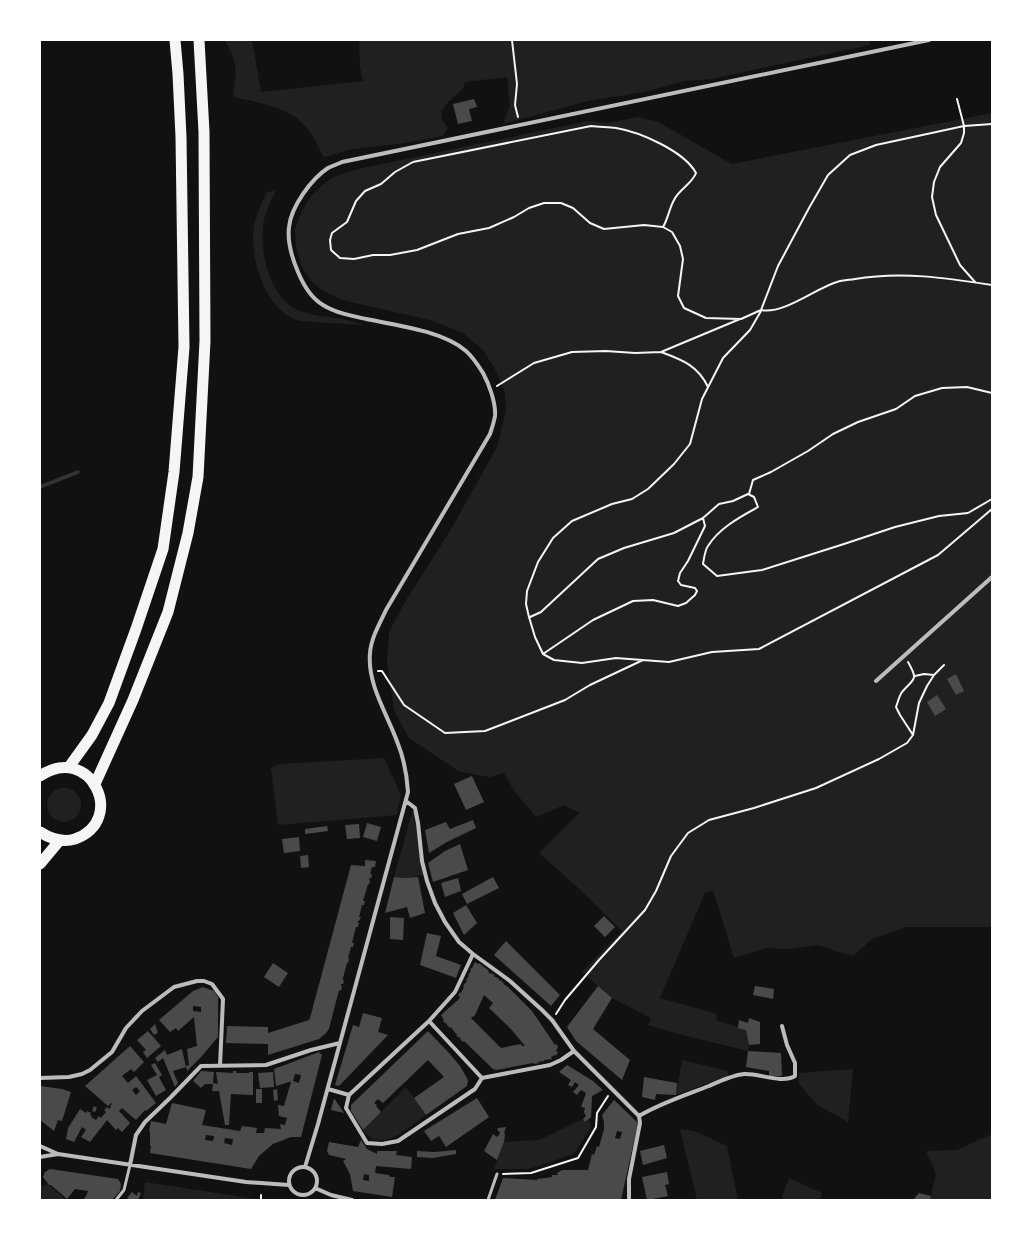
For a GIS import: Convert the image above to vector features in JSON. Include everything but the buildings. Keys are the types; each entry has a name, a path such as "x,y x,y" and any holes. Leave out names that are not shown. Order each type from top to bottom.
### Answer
{"highway":[{"path":"69,767 92,735 109,703 163,549 172,488 184,347 181,137 175,40"},
{"path":"95,784 133,700 168,612 188,533 198,478 205,341 204,132 199,40"},
{"path":"40,776 58,767 69,767 79,770 88,776 95,784 101,803 100,812 96,822 90,830 81,836 70,840 60,840 49,838 40,832"},
{"path":"40,864 60,840"}],"street":[{"path":"305,1167 328,1089 408,792 408,781 398,744 377,694 371,672 370,652 375,634 386,610 490,434 495,415 488,382 479,366 466,351 451,341 434,334 344,314 322,305 306,288 293,261 289,228 293,211 317,177 328,168 342,162 929,40"},
{"path":"876,681 992,577"},
{"path":"406,801 415,808 422,861 435,903 445,922 459,942 510,981 552,1020 574,1052 639,1116 640,1123 638,1137 629,1178 629,1200"},
{"path":"473,954 454,992 429,1021 349,1095 346,1108 367,1143 382,1144 398,1141 475,1089 482,1078 550,1065 574,1052"},
{"path":"40,1078 69,1077 82,1074 90,1070 112,1052 126,1028 142,1011 174,988 197,981 204,981 212,984 223,999 220,1066"},
{"path":"429,1021 482,1078"},
{"path":"639,1116 673,1099 744,1074 766,1078 791,1079 795,1076 795,1063 787,1045 782,1026"},
{"path":"130,1165 136,1134 145,1122 201,1066 266,1065 311,1050 340,1043"},
{"path":"328,1089 349,1095"},
{"path":"40,1146 58,1154"},
{"path":"40,1156 58,1154 246,1182 290,1185"},
{"path":"305,1167 312,1170 316,1176 317,1184 310,1193 300,1195 293,1191 289,1178 292,1172 298,1168 305,1167"},
{"path":"315,1188 331,1195 352,1200"}],"lane":[{"path":"116,1200 124,1190 130,1165"},
{"path":"488,1200 497,1174"}],"path":[{"path":"512,40 517,84 514,105 520,126"},
{"path":"957,99 964,126 964,134 961,143 940,167 934,182 932,197 936,215 960,265 975,282"},
{"path":"992,124 964,126 876,145 850,155 828,175 778,266 761,310 750,330 723,358 702,399 690,444 674,464 648,489 632,499 612,504 572,521 553,538 538,562 527,591 526,604 535,637 543,654 554,660 582,663 616,658 668,662 712,652 759,649 938,555 992,510"},
{"path":"663,227 668,219 674,199 694,178 696,173 692,166 675,152 652,140 617,129 591,126 413,162 396,172 381,184 365,192 356,201 347,222 332,233 330,240 331,250 340,258 354,259 373,255 417,250 458,234 489,228 514,217 529,208 544,203 561,203 573,208 590,223 604,228 644,225 663,227 672,232 680,246 683,260 678,296 684,308 706,318 741,319"},
{"path":"491,392 501,383 534,363 572,352 661,352 761,310 767,311 791,304 837,282 875,275 913,275 992,285"},
{"path":"661,352 678,358 694,367 703,377 708,388"},
{"path":"529,617 541,612 598,559 624,548 674,533 703,518 719,504 733,501 748,494 753,480 772,472 808,452 833,434 858,422 896,409 915,396 942,388 967,387 992,393"},
{"path":"748,494 754,497 758,507 734,521 718,533 707,547 703,564 717,576 762,570 894,527 939,516 968,513 992,499"},
{"path":"543,654 593,620 634,601 653,600 678,606 686,603 697,592 695,588 681,585 678,581 680,573 697,544 705,526 703,518"},
{"path":"904,656 915,676"},
{"path":"371,672 382,671 404,705 445,733 485,731 566,700 590,685 643,660"},
{"path":"552,1020 566,1000 599,960 645,910 656,891 671,856 688,833 709,820 754,808 816,788 879,759 907,743 913,735 919,703 927,686 934,675 944,665"},
{"path":"915,676 924,674 934,675"},
{"path":"913,735 896,707 901,693 914,680 915,676"},
{"path":"497,1174 531,1173 578,1158 596,1127 596,1113 609,1094"},
{"path":"260,1200 261,1195"}],"shaded area":[{"path":"224,40 252,40 261,92 363,81 360,67 359,40 869,40 870,45 711,79 685,81 644,92 588,101 503,124 510,105 507,77 465,82 463,89 449,101 441,111 442,120 448,128 443,136 405,143 353,149 324,157 310,132 295,117 276,107 233,97 235,67 232,55"},
{"path":"992,113 992,927 906,927 872,939 853,956 819,945 788,949 766,948 734,958 713,890 705,893 660,998 717,1014 716,1020 746,1030 749,1045 748,1051 648,1025 651,1018 612,998 582,972 622,931 575,885 539,853 579,813 564,805 536,817 515,792 504,773 490,777 460,772 409,738 394,710 387,662 389,632 405,602 450,531 497,447 506,411 505,392 495,369 483,350 463,333 430,320 342,300 322,290 310,280 301,265 296,246 295,229 301,213 309,199 319,188 333,177 358,169 588,121 607,123 638,117 658,122 732,164"},
{"path":"277,189 269,204 265,216 263,244 264,257 268,270 279,294 287,304 297,310 366,325 296,320 285,314 275,304 267,292 260,278 256,263 253,234 255,221 266,193"},
{"path":"384,758 401,795 397,815 278,825 271,768 279,764"},
{"path":"64,788 76,793 81,805 76,817 64,822 52,817 47,805 52,793"},
{"path":"412,812 415,812 423,875 404,878 394,877"},
{"path":"682,1060 728,1071 728,1076 676,1095"},
{"path":"853,1069 848,1122 816,1104 799,1084 799,1073"},
{"path":"406,1087 426,1115 394,1137 386,1140 378,1140 370,1137 363,1130"},
{"path":"583,1119 585,1122 589,1119 591,1127 574,1154 529,1169 494,1169 504,1142 539,1140"},
{"path":"680,1129 694,1131 727,1146 738,1200 697,1200"},
{"path":"992,1134 992,1200 930,1200 936,1174 926,1151 957,1150"},
{"path":"789,1178 822,1193 820,1200 781,1200"},
{"path":"145,1182 262,1200 143,1200"},
{"path":"49,1185 66,1200 40,1200 40,1186"}],"waterway":[{"path":"40,487 78,472"}]}
